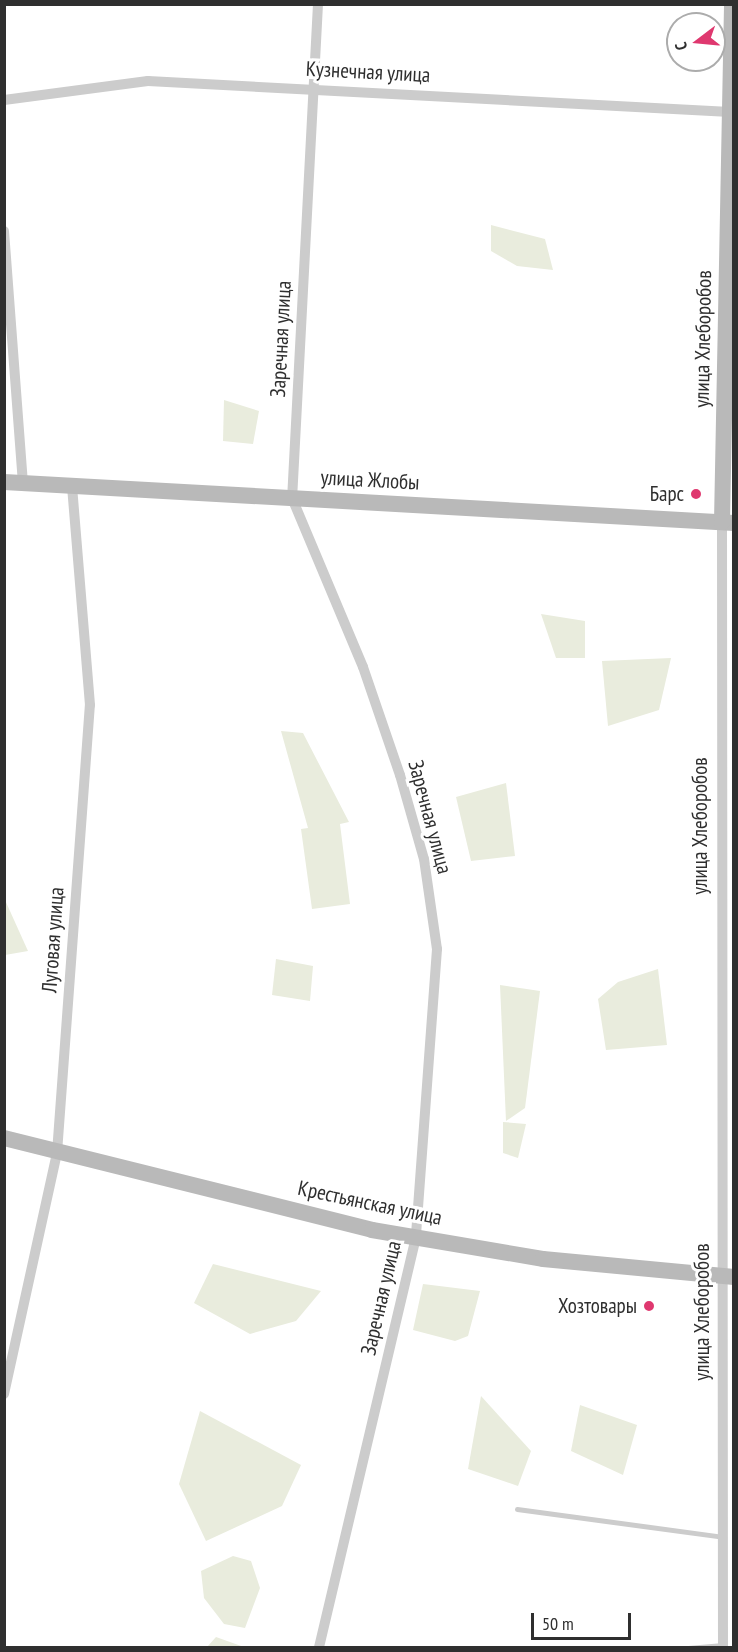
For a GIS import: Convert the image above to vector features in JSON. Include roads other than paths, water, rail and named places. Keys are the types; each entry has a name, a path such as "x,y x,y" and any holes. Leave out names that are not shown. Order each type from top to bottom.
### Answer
{"street":[{"name":"Заречная улица","path":"318,4 292,498 305,521 370,688 400,775 433,904 437,949 416,1237 319,1647"},
{"name":"улица Хлеборобов","path":"723,1646 729,1277 728,523 732,4"},
{"name":"Кузнечная улица","path":"4,100 148,81 314,88 730,112"},
{"path":"4,231 22,482"},
{"name":"улица Жлобы","path":"4,482 72,484 728,523"},
{"name":"Луговая улица","path":"4,1394 57,1153 90,705 72,484"},
{"name":"Крестьянская улица","path":"4,1138 326,1219 416,1237 543,1259 729,1277"}],"lane":[{"path":"517,1509 723,1537"},
{"path":"688,1647 723,1646"}],"place":[{"name":"Барс","path":"696,494"},
{"name":"Хозтовары","path":"649,1306"}]}
